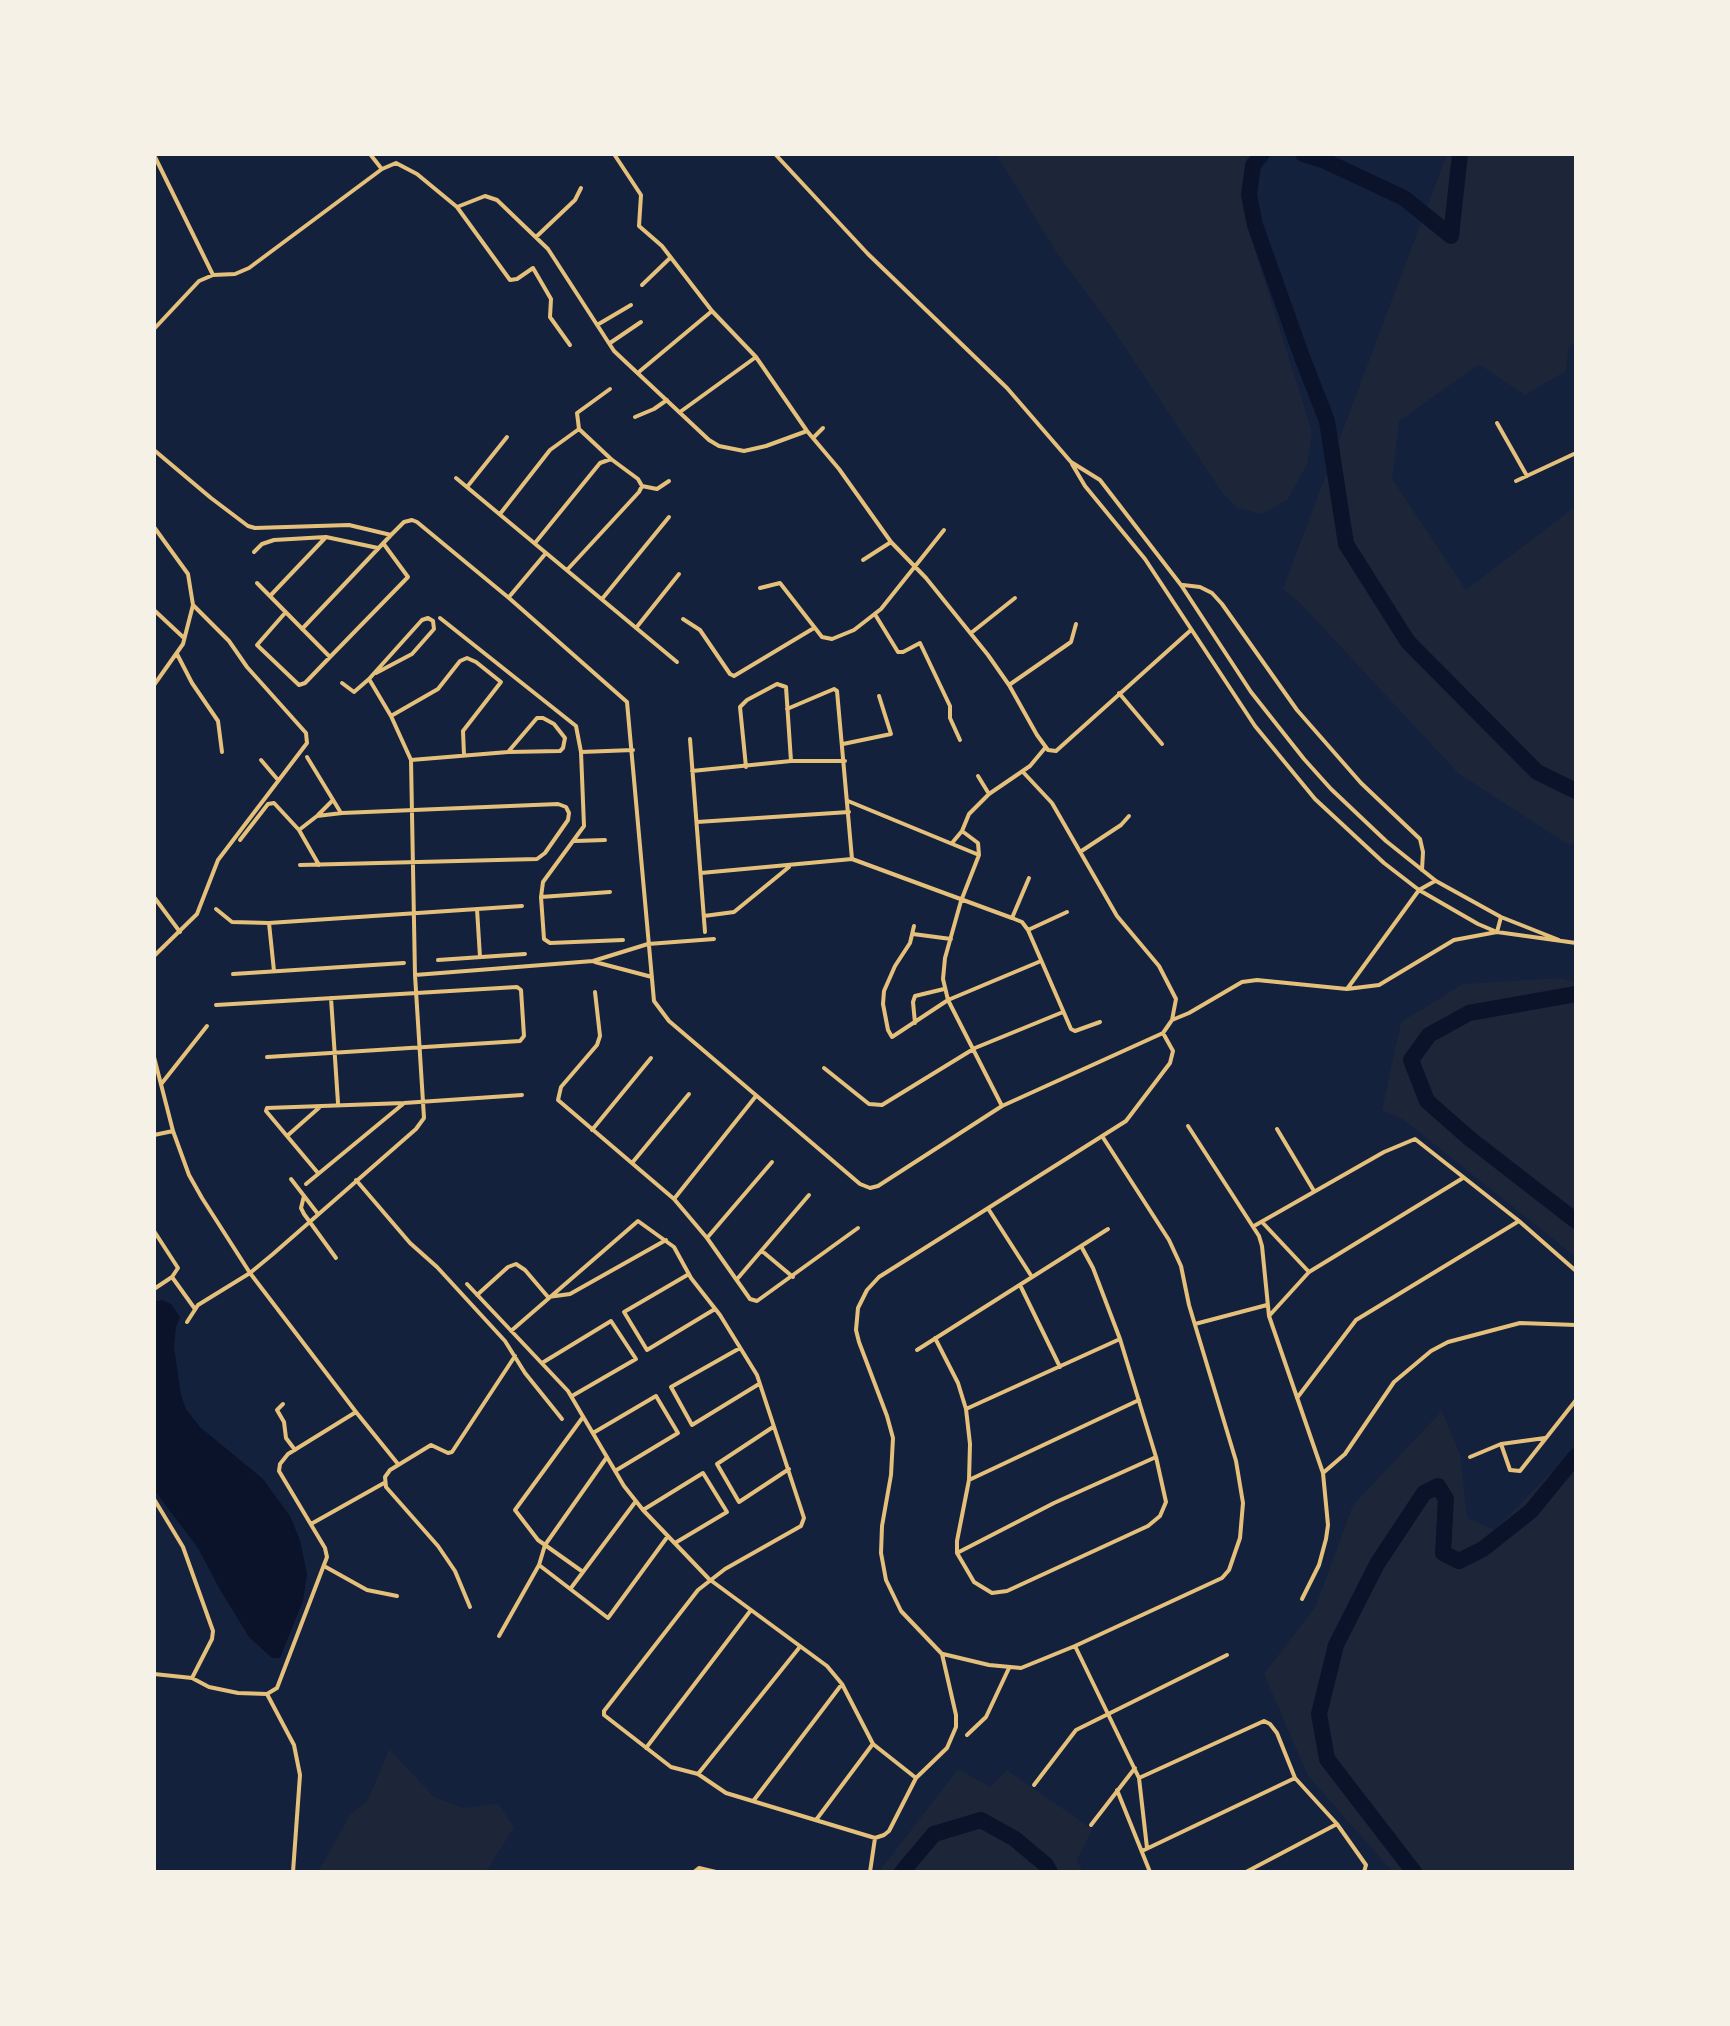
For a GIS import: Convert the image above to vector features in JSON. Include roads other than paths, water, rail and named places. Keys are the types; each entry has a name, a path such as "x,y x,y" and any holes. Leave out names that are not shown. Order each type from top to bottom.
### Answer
{"street":[{"path":"370,154 382,169"},
{"path":"614,154 641,195 639,226 756,357 807,431 891,542 971,633 1009,685 1045,748 1056,751 1191,630"},
{"path":"775,154 868,254 1007,388 1071,462 1085,486 1145,559 1255,726 1315,799 1384,863 1419,890 1497,932"},
{"path":"154,155 213,275"},
{"path":"154,329 194,284 213,275 235,274 249,268 390,164 417,174 457,207 510,280 533,268 551,299 550,317 570,345"},
{"path":"536,237 575,200 581,188"},
{"path":"457,207 491,196 536,237 550,252 609,344 709,440 732,451 754,450 807,431"},
{"path":"642,285 670,258"},
{"path":"597,325 631,305"},
{"path":"639,372 712,311"},
{"path":"609,344 641,322"},
{"path":"680,413 756,357"},
{"path":"610,389 577,413 579,429 638,479 642,486 657,489 669,481"},
{"path":"635,417 667,400"},
{"path":"1497,423 1527,476"},
{"path":"814,437 823,428"},
{"path":"500,514 550,450 579,429"},
{"path":"467,487 507,437"},
{"path":"154,450 248,526 349,525 391,535"},
{"path":"1516,481 1576,453"},
{"path":"535,543 597,465 611,459"},
{"path":"1071,462 1100,480 1181,585 1251,692 1304,759 1365,823 1436,881 1501,917 1559,940"},
{"path":"456,478 677,662"},
{"path":"567,570 642,486"},
{"path":"602,599 669,517"},
{"path":"302,629 404,522 417,522 627,702 654,1001 663,1014 756,1096 860,1184 870,1188 878,1186 1002,1106 1163,1033 1172,1020 1177,1004 1164,973 1117,916 1052,803 1023,772"},
{"path":"154,527 188,574 193,605 177,654 154,685"},
{"path":"760,588 776,583 784,586 822,637 832,639 854,630 875,615 944,530"},
{"path":"254,552 266,542 274,540 326,537 378,548"},
{"path":"270,596 326,537"},
{"path":"863,560 891,542"},
{"path":"285,613 257,645 299,685 305,683 408,577 383,543"},
{"path":"509,598 546,553"},
{"path":"636,629 679,574"},
{"path":"257,583 330,657"},
{"path":"1181,585 1200,587 1212,593 1222,604 1297,710 1361,783 1420,839 1422,870"},
{"path":"971,633 1015,598"},
{"path":"154,956 197,914 218,860 307,743 306,733 247,667 229,641 193,605"},
{"path":"154,610 184,638"},
{"path":"875,615 898,652 920,643 950,706 950,718 960,740"},
{"path":"342,683 354,692 376,673 422,620 428,618 433,621 434,629 412,654 376,673"},
{"path":"440,618 573,722 578,732 584,826 543,882 543,936 547,942 623,940"},
{"path":"683,619 700,630 734,676 814,628"},
{"path":"1009,685 1071,642 1076,624"},
{"path":"177,654 218,721 222,752"},
{"path":"391,716 438,689 460,661 471,659 501,682 463,731 464,755"},
{"path":"187,1322 195,1309 250,1273 424,1118 415,975 411,760 391,716 369,679"},
{"path":"746,767 740,707 747,700 781,684 786,687 791,761"},
{"path":"787,709 835,690 845,761 852,859"},
{"path":"1119,693 1162,744"},
{"path":"843,744 891,734 879,696"},
{"path":"411,760 560,751 565,738 554,724 537,718 508,752"},
{"path":"690,739 705,932"},
{"path":"952,843 962,831 969,814 989,794 1023,772 1045,748"},
{"path":"581,752 633,750"},
{"path":"307,757 342,813"},
{"path":"261,760 278,780"},
{"path":"692,771 791,761 845,761"},
{"path":"978,776 989,794"},
{"path":"299,830 332,800"},
{"path":"848,801 979,855"},
{"path":"240,840 271,802 279,805 299,830 319,865"},
{"path":"300,865 537,859 545,853 568,820 569,813 566,807 558,804 317,816"},
{"path":"697,822 849,812"},
{"path":"1079,853 1121,825 1129,816"},
{"path":"962,831 978,843 979,855 961,901 944,965 945,989 1002,1106"},
{"path":"573,841 605,840"},
{"path":"701,873 852,859 1012,918 1022,922 1028,930 1063,1012 1075,1031 1100,1022"},
{"path":"704,916 734,912 791,866"},
{"path":"1012,918 1029,878"},
{"path":"1347,989 1419,890 1436,881"},
{"path":"541,897 610,892"},
{"path":"154,897 180,932"},
{"path":"216,909 232,922 269,923 522,906"},
{"path":"477,909 480,957"},
{"path":"1028,930 1067,912"},
{"path":"1497,932 1501,917"},
{"path":"269,923 274,971"},
{"path":"914,926 913,934 890,977 883,1004 891,1037 948,1000 1041,961"},
{"path":"1172,1020 1242,982 1257,980 1347,989 1379,985 1454,940 1497,932 1576,943"},
{"path":"913,934 951,939"},
{"path":"415,975 593,961 648,944 714,939"},
{"path":"438,960 525,954"},
{"path":"593,961 652,977"},
{"path":"233,974 404,963"},
{"path":"216,1005 520,988 524,1036 520,1041 267,1057"},
{"path":"915,1023 915,996 945,989"},
{"path":"595,992 600,1036 597,1045 561,1087 557,1096 563,1106 674,1199 754,1301 793,1277 858,1228"},
{"path":"331,998 338,1104"},
{"path":"824,1068 869,1104 882,1105 975,1048 1063,1012"},
{"path":"162,1083 207,1026"},
{"path":"511,1331 638,1221 674,1247 760,1384 803,1513 801,1526 709,1579 681,1610 604,1711 606,1720 671,1767 698,1774 726,1793 875,1838 889,1831 916,1778 942,1756 952,1739 956,1715 942,1654 901,1611 886,1580 881,1553 882,1526 891,1475 893,1438 863,1355 856,1319 862,1299 879,1277 1126,1121 1170,1063 1173,1051 1163,1033"},
{"path":"154,1057 173,1131 195,1185 250,1273 398,1464"},
{"path":"592,1130 651,1058"},
{"path":"631,1163 689,1094"},
{"path":"318,1173 266,1111 267,1108 522,1095"},
{"path":"674,1199 756,1096"},
{"path":"306,1184 404,1103"},
{"path":"287,1136 323,1104"},
{"path":"1188,1126 1254,1226 1262,1246 1269,1316 1323,1473 1328,1525 1326,1539 1319,1565 1302,1599"},
{"path":"1277,1129 1314,1191"},
{"path":"154,1135 173,1131"},
{"path":"942,1654 1021,1668 1222,1578 1229,1570 1240,1538 1243,1503 1236,1461 1181,1266 1169,1240 1102,1136"},
{"path":"1254,1226 1410,1139 1423,1144 1576,1271"},
{"path":"707,1238 772,1162"},
{"path":"1269,1316 1309,1272 1463,1178"},
{"path":"291,1179 318,1214"},
{"path":"356,1180 410,1243 489,1323 562,1419"},
{"path":"737,1279 809,1195"},
{"path":"304,1196 301,1208 336,1258"},
{"path":"989,1210 1032,1277"},
{"path":"1297,1398 1356,1320 1519,1221"},
{"path":"1262,1222 1309,1272"},
{"path":"917,1350 1108,1229"},
{"path":"154,1231 178,1268 172,1277 154,1289"},
{"path":"548,1297 570,1294 666,1240"},
{"path":"935,1338 958,1383 966,1409 970,1444 969,1480 957,1553 974,1582 992,1593 1007,1591 1136,1532 1160,1516 1166,1502 1156,1457 1120,1339 1093,1268 1081,1246"},
{"path":"762,1251 793,1277"},
{"path":"477,1295 508,1267 516,1264 548,1297"},
{"path":"689,1274 624,1312 647,1350 715,1309"},
{"path":"172,1277 195,1309"},
{"path":"467,1284 571,1397 615,1471 643,1510 709,1579 827,1666 842,1684 873,1744 916,1778"},
{"path":"1020,1285 1060,1367"},
{"path":"1195,1324 1268,1305"},
{"path":"542,1363 611,1321 636,1359 571,1397"},
{"path":"1323,1473 1345,1454 1394,1382 1431,1351 1448,1342 1520,1323 1576,1325"},
{"path":"966,1409 1120,1339"},
{"path":"740,1348 671,1387 692,1425 760,1384"},
{"path":"311,1524 384,1483 386,1473 431,1445 452,1452 515,1356"},
{"path":"593,1433 656,1396 678,1433 615,1471"},
{"path":"969,1480 1139,1400"},
{"path":"1501,1444 1510,1470 1520,1471 1576,1400"},
{"path":"283,1404 277,1410 284,1422 286,1438 295,1450"},
{"path":"154,1674 192,1678 209,1687 238,1693 267,1694 280,1684 324,1566 325,1548 279,1471 282,1460 356,1412"},
{"path":"583,1417 515,1510 545,1545 583,1572"},
{"path":"773,1427 717,1464 739,1502 789,1469"},
{"path":"1470,1457 1501,1444 1548,1437"},
{"path":"499,1636 539,1565 545,1545 607,1457"},
{"path":"957,1553 1054,1503 1156,1457"},
{"path":"643,1510 703,1473 727,1512 675,1543"},
{"path":"384,1483 438,1546 455,1571 470,1607"},
{"path":"154,1499 189,1560 213,1631 192,1678"},
{"path":"570,1589 636,1501"},
{"path":"539,1565 608,1618 668,1536"},
{"path":"324,1566 367,1590 397,1596"},
{"path":"646,1748 751,1610"},
{"path":"1075,1646 1139,1778 1147,1848"},
{"path":"698,1774 800,1647"},
{"path":"1034,1785 1071,1735 1107,1713 1227,1655"},
{"path":"967,1735 986,1717 1009,1668"},
{"path":"754,1800 842,1684"},
{"path":"267,1694 294,1745 300,1775 293,1872"},
{"path":"1139,1778 1264,1721 1277,1733 1295,1778 1337,1824 1366,1865 1364,1872"},
{"path":"816,1820 873,1744"},
{"path":"1091,1825 1135,1768"},
{"path":"1142,1851 1295,1778"},
{"path":"1117,1790 1150,1872"},
{"path":"1246,1872 1337,1824"},
{"path":"870,1872 875,1838"},
{"path":"694,1872 699,1868 716,1872"}],"waterway":[{"path":"1262,154 1253,165 1249,195 1255,225 1327,421 1346,544 1408,642 1537,772 1576,791"},
{"path":"1303,154 1404,198 1451,236 1460,154"},
{"path":"1576,994 1469,1013 1429,1035 1411,1060 1427,1101 1469,1138 1576,1221"},
{"path":"1414,1872 1327,1759 1319,1714 1336,1645 1377,1564 1424,1493 1438,1486 1446,1499 1443,1553 1459,1561 1483,1549 1531,1511 1576,1456"},
{"path":"902,1872 934,1834 981,1820 1015,1839 1050,1872"}]}
